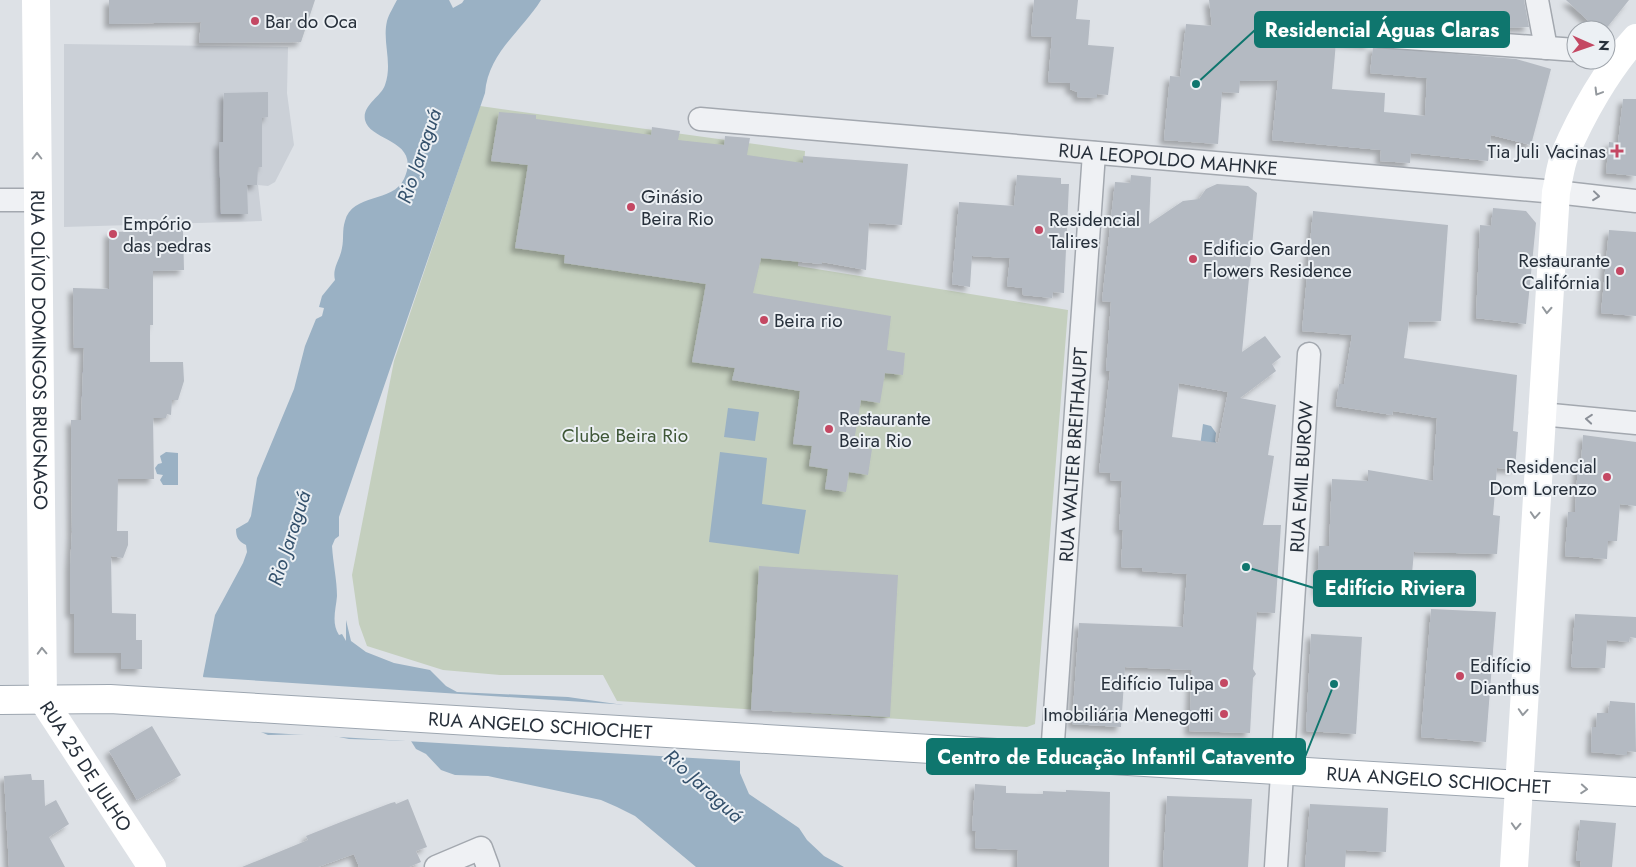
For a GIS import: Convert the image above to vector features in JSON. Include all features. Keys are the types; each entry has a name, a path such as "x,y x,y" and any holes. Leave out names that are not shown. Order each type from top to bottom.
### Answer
{"main road":[{"name":"RUA OLÍVIO DOMINGOS BRUGNAGO","path":"36,0 43,700"},
{"path":"1514,867 1556,192 1564,156 1621,48"},
{"name":"RUA 25 DE JULHO","path":"0,700 43,700 152,867"},
{"name":"RUA ANGELO SCHIOCHET","path":"43,700 121,700 1283,769 1636,792"}],"street":[{"path":"1537,0 1546,48"},
{"path":"1380,36 1566,49"},
{"name":"RUA LEOPOLDO MAHNKE","path":"700,120 1556,192 1636,201"},
{"name":"RUA WALTER BREITHAUPT","path":"1052,756 1094,153"},
{"path":"0,200 38,200"},
{"name":"RUA EMIL BUROW","path":"1276,867 1309,354"},
{"path":"1541,414 1636,423"},
{"path":"436,867 484,858"}],"shaded area":[{"path":"64,44 288,47 287,93 294,145 275,182 268,186 258,185 262,221 64,227"}],"green space":[{"name":"Clube Beira Rio","path":"480,106 805,151 798,266 1068,310 1035,724 1027,727 617,701 603,675 500,675 443,670 367,646 359,624 352,575 394,361"}],"water":[{"name":"Rio Jaraguá","path":"397,0 449,0 453,8 464,0 541,0 499,54 492,66 487,79 485,93 339,517 339,536 335,539 332,546 337,590 335,626 339,635 342,634 346,641 346,620 351,641 366,652 394,663 430,670 446,686 457,692 568,697 644,708 740,756 740,773 749,794 799,828 807,840 824,856 844,867 696,867 635,816 601,800 488,776 455,775 441,770 426,754 416,749 411,741 349,739 324,734 268,735 224,716 205,688 203,676 215,615 247,552 246,545 241,542 236,534 236,529 248,522 251,516 257,478 294,389 305,346 316,319 322,316 324,308 319,307 322,296 335,280 335,268 342,248 345,221 349,212 356,206 399,187 408,166 406,156 401,149 376,133 365,120 366,110 385,85 388,69 386,29 388,18"},
{"path":"728,408 759,412 755,441 724,437"},
{"path":"1203,424 1211,426 1216,433 1215,441 1223,455 1199,454"},
{"path":"166,452 178,453 178,485 163,485 160,480 163,475 157,474 155,468 158,464 162,463 160,456"},
{"path":"720,452 767,458 762,504 806,510 799,554 709,542"}],"pier":[{"path":"201,677 644,706 674,713 728,735 742,755 743,761 255,732 223,718 212,710 203,689"}],"building":[{"name":"Bar do Oca","path":"109,0 315,0 301,42 199,43 201,22 109,24"},
{"path":"1034,0 1078,0 1076,19 1090,20 1088,45 1114,47 1108,95 1097,94 1097,98 1077,97 1077,92 1070,89 1070,83 1048,82 1052,37 1031,36"},
{"path":"1209,0 1524,0 1529,27 1471,29 1375,24 1369,28 1367,35 1371,45 1336,42 1332,89 1385,93 1384,112 1425,116 1427,78 1370,73 1373,47 1516,59 1551,69 1531,145 1491,135 1488,161 1411,153 1410,163 1380,161 1381,150 1272,140 1278,80 1240,81 1239,93 1222,92 1218,144 1164,140 1170,76 1180,77 1186,24 1212,26"},
{"path":"1566,0 1629,0 1613,20 1587,20"},
{"path":"268,92 268,117 262,118 262,167 258,167 257,185 247,185 248,214 221,214 219,142 223,142 224,93"},
{"path":"1623,99 1636,99 1636,176 1606,173 1609,142 1618,143"},
{"path":"499,112 536,115 536,119 651,135 652,127 680,131 678,140 724,145 725,136 750,138 747,155 803,163 803,156 908,164 902,225 869,223 866,270 822,262 822,264 761,258 753,293 891,316 887,350 905,353 903,375 885,373 880,403 861,400 853,447 872,449 868,475 849,472 846,492 825,489 828,469 809,466 812,446 793,444 800,391 732,380 735,368 692,362 706,284 564,263 565,255 515,248 528,165 491,161"},
{"name":"Residencial Talires","path":"1017,175 1061,178 1061,184 1069,184 1064,293 1053,292 1052,298 1023,295 1022,288 1007,286 1010,258 972,256 970,287 952,284 959,202 1014,206"},
{"path":"1131,175 1151,177 1149,224 1183,201 1199,199 1206,189 1217,184 1248,186 1257,193 1242,352 1265,336 1281,357 1272,364 1276,371 1240,398 1276,405 1268,455 1274,456 1263,525 1281,525 1275,613 1257,612 1253,669 1256,674 1253,678 1250,733 1189,731 1192,670 1125,667 1121,727 1072,724 1079,623 1183,627 1187,574 1142,571 1143,568 1121,567 1123,530 1119,530 1122,481 1110,480 1111,473 1099,472 1110,371 1106,371 1111,302 1102,301 1115,182 1130,183","holes":["1179,383 1228,392 1218,443 1172,437"]},
{"path":"1493,208 1526,211 1536,223 1526,324 1476,318 1480,225 1491,226"},
{"path":"1313,211 1448,225 1441,321 1409,322 1404,358 1517,375 1513,431 1518,432 1515,469 1497,468 1493,515 1500,516 1497,554 1414,552 1411,584 1376,583 1375,594 1317,592 1319,546 1329,546 1332,479 1368,481 1368,470 1433,481 1437,418 1393,411 1392,415 1336,406 1339,384 1344,384 1352,335 1302,331"},
{"path":"183,230 184,270 153,271 153,325 150,325 150,362 183,362 184,381 178,400 172,400 171,415 167,414 166,418 153,418 154,479 118,479 117,531 128,531 128,545 123,558 111,556 112,613 136,614 136,640 142,640 142,669 121,669 121,653 74,653 74,614 70,613 72,532 71,420 81,420 84,348 74,348 73,288 109,289 109,232"},
{"name":"Restaurante Califórnia I","path":"1609,230 1636,232 1636,316 1601,313"},
{"path":"1583,435 1636,442 1636,506 1620,504 1617,541 1608,541 1607,559 1565,556 1568,512 1575,512 1578,464 1581,464"},
{"path":"759,566 898,575 890,717 751,710"},
{"name":"Edifício Dianthus","path":"1431,609 1496,612 1486,742 1421,737"},
{"path":"1575,614 1636,617 1636,638 1630,637 1629,642 1607,640 1605,668 1571,667"},
{"path":"1311,634 1362,637 1356,734 1306,731"},
{"path":"1610,701 1635,703 1636,752 1627,751 1627,755 1591,752 1592,727 1596,727 1597,713 1608,713"},
{"path":"152,726 181,775 137,800 109,751"},
{"path":"31,774 32,780 44,780 45,806 56,800 69,824 49,837 65,867 9,867 4,776"},
{"path":"975,784 1006,786 1006,793 1043,794 1043,791 1066,792 1066,790 1110,792 1109,867 1017,867 1018,850 975,848 976,831 972,831"},
{"path":"1167,796 1252,799 1248,867 1163,867"},
{"path":"408,799 427,847 416,851 421,862 409,867 359,867 354,854 318,867 242,867 308,840 306,836 391,803 395,802 396,804"},
{"path":"1310,804 1388,808 1386,852 1346,850 1345,867 1305,867"},
{"path":"1580,820 1616,823 1612,867 1580,867 1581,861 1576,861"}],"place":[{"name":"Bar do Oca","path":"255,21"},
{"name":"Residencial Águas Claras","path":"1196,84"},
{"name":"Tia Juli Vacinas","path":"1617,151"},
{"name":"Ginásio Beira Rio","path":"631,207"},
{"name":"Residencial Talires","path":"1039,230"},
{"name":"Empório das pedras","path":"113,234"},
{"name":"Edificio Garden Flowers Residence","path":"1193,259"},
{"name":"Restaurante Califórnia I","path":"1620,271"},
{"name":"Beira rio","path":"764,320"},
{"name":"Restaurante Beira Rio","path":"829,429"},
{"name":"Residencial Dom Lorenzo","path":"1607,477"},
{"name":"Edifício Riviera","path":"1246,567"},
{"name":"Edifício Dianthus","path":"1460,676"},
{"name":"Edifício Tulipa","path":"1224,683"},
{"name":"Centro de Educação Infantil Catavento","path":"1334,684"},
{"name":"Imobiliária Menegotti","path":"1224,714"}]}
